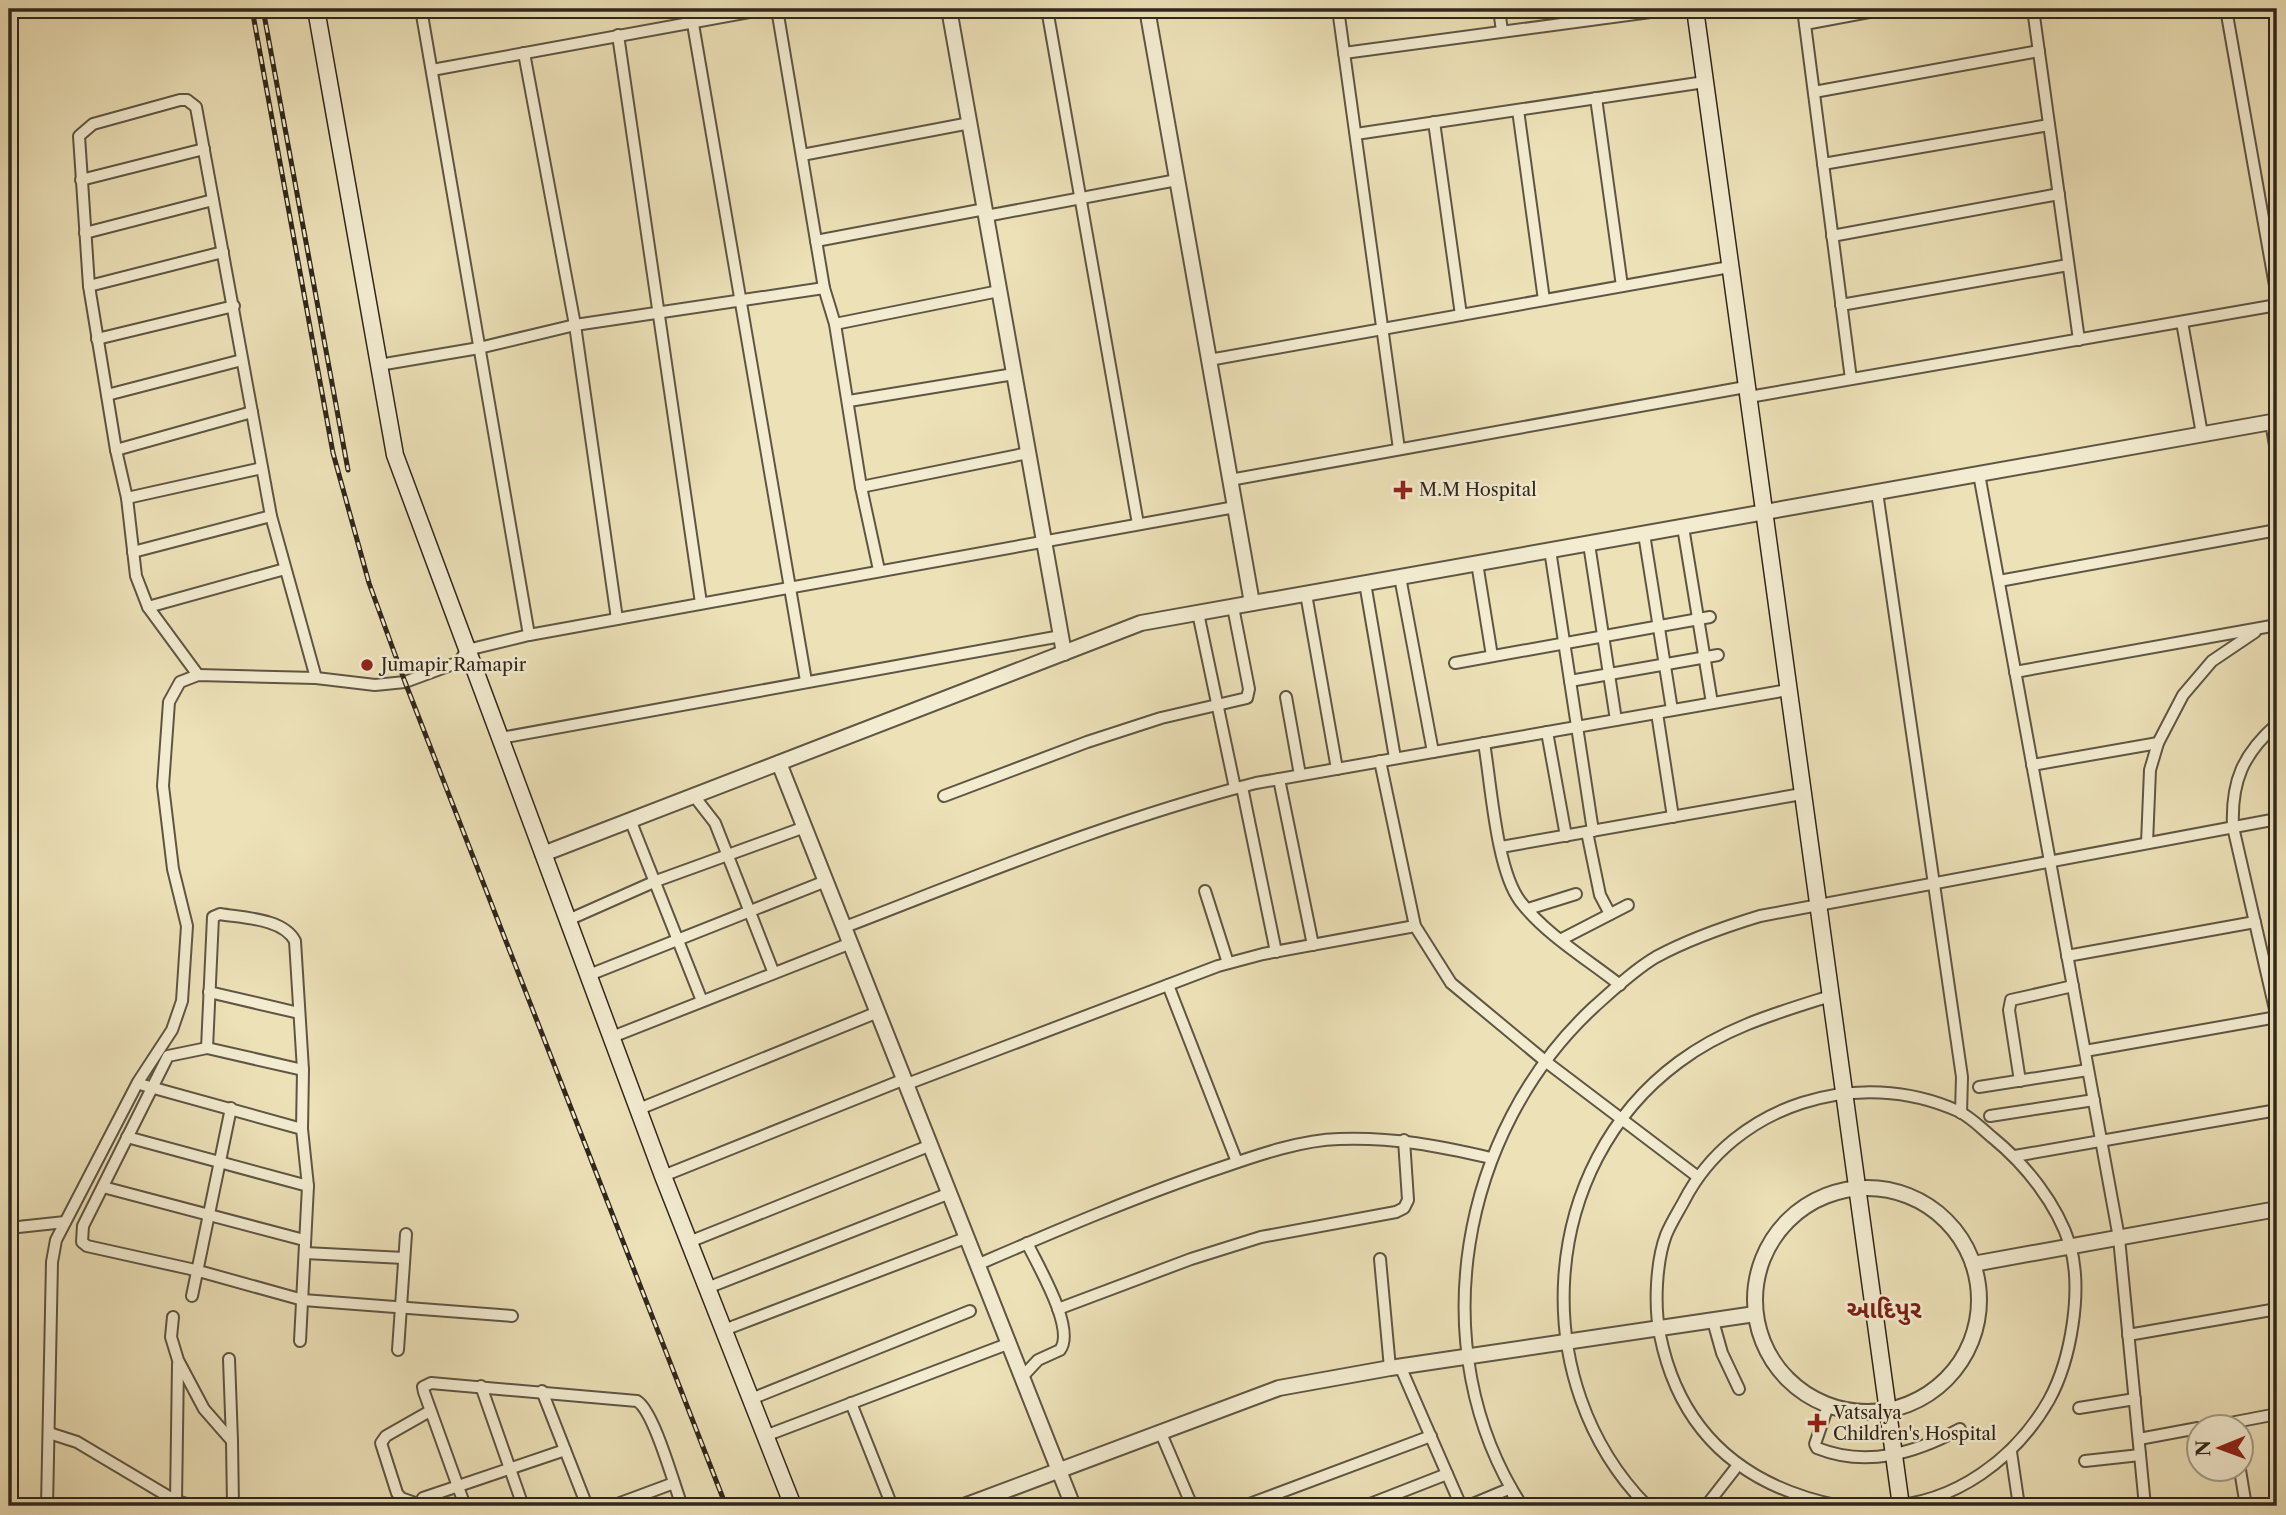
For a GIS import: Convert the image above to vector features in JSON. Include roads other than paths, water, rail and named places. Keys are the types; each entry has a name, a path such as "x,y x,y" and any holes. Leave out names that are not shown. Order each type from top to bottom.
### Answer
{"main road":[{"path":"316,9 396,456 663,1176 793,1506"},
{"path":"1688,9 1724,268 1745,392"},
{"path":"1695,9 1895,1506"},
{"path":"1761,513 1796,795 1815,903 1824,998 1841,1093"}],"street":[{"path":"421,9 528,635"},
{"path":"432,70 766,9"},
{"path":"777,9 824,288 835,324 861,487 879,570"},
{"path":"949,9 1064,653"},
{"path":"1047,9 1138,524"},
{"path":"1147,9 1252,603"},
{"path":"1338,9 1399,449"},
{"path":"1499,9 1502,32"},
{"path":"1344,53 1673,9"},
{"path":"1803,9 1851,379"},
{"path":"1805,24 1885,9"},
{"path":"2033,9 2079,340"},
{"path":"2226,9 2277,297"},
{"path":"693,24 806,681"},
{"path":"618,35 656,311 701,603"},
{"path":"1814,93 2039,51"},
{"path":"524,53 575,325 617,619"},
{"path":"1356,134 1698,83"},
{"path":"1596,98 1622,286"},
{"path":"198,675 148,607 136,576 127,498 116,450 89,286 79,136 93,124 180,100 187,100 196,107 271,516 316,678"},
{"path":"1518,110 1544,300"},
{"path":"1434,122 1461,315"},
{"path":"802,155 970,123"},
{"path":"1823,164 2049,125"},
{"path":"81,180 204,149"},
{"path":"816,241 1177,180"},
{"path":"1832,236 2059,194"},
{"path":"85,233 213,200"},
{"path":"89,286 223,252"},
{"path":"1841,305 2068,265"},
{"path":"1209,360 1724,268"},
{"path":"379,365 479,348 575,325 824,288"},
{"path":"835,324 999,290"},
{"path":"1230,480 1745,392 1851,379 2277,305"},
{"path":"97,339 234,306"},
{"path":"2182,322 2202,434"},
{"path":"107,395 242,360"},
{"path":"849,401 1014,374"},
{"path":"116,450 252,412"},
{"path":"543,854 1141,623 2274,421 2277,457"},
{"path":"861,487 1028,453"},
{"path":"127,498 262,467"},
{"path":"1979,474 2119,1238 2145,1506"},
{"path":"1877,492 1961,1070 1961,1113"},
{"path":"47,1506 52,1262 56,1240 138,1082 172,1030 182,1001 187,926 173,869 163,786 169,702 180,682 198,675 316,678 375,685 405,682 459,662 467,650 528,635 1235,507"},
{"path":"133,552 271,516"},
{"path":"1683,527 1712,703"},
{"path":"1998,581 2277,530"},
{"path":"1644,534 1672,710"},
{"path":"1589,544 1616,720"},
{"path":"1550,550 1600,895 1610,914"},
{"path":"1477,564 1492,656"},
{"path":"148,607 285,569"},
{"path":"1400,577 1433,752"},
{"path":"1365,583 1395,758"},
{"path":"1306,594 1337,769"},
{"path":"944,796 1087,742 1243,699 1249,695 1233,607"},
{"path":"1198,613 1276,952"},
{"path":"1455,663 1710,617"},
{"path":"2015,673 2277,625"},
{"path":"2147,843 2150,770 2158,743 2183,695 2212,661 2260,628"},
{"path":"501,738 1060,636"},
{"path":"1570,681 1718,655"},
{"path":"845,928 1112,825 1238,788 1782,691"},
{"path":"1286,697 1300,775"},
{"path":"1657,713 1673,817"},
{"path":"2085,1051 2277,1017 2233,827 2236,784 2244,762 2257,742 2277,724"},
{"path":"1547,732 1566,835"},
{"path":"1484,743 1501,847 1508,876 1519,900 1562,939 1620,985"},
{"path":"2032,765 2158,743"},
{"path":"1380,761 1415,926 1451,983 1545,1060 1698,1177"},
{"path":"779,763 1073,1506"},
{"path":"1279,779 1314,945"},
{"path":"1501,847 1796,795"},
{"path":"694,796 715,823 773,971"},
{"path":"1520,1506 1489,1439 1468,1356 1464,1303 1466,1254 1479,1192 1499,1137 1530,1081 1567,1033 1654,958 1715,930 1815,903 2277,819"},
{"path":"631,822 702,1001"},
{"path":"568,920 656,881 805,827"},
{"path":"589,975 826,881"},
{"path":"1205,891 1228,963"},
{"path":"1528,909 1576,894"},
{"path":"1562,939 1628,905"},
{"path":"207,1048 213,917 220,914 266,922 286,930 295,941 303,1070 302,1129 308,1186 300,1341"},
{"path":"2067,956 2255,922"},
{"path":"663,1176 906,1081 1228,963 1415,926"},
{"path":"612,1037 773,971 851,943"},
{"path":"1168,985 1237,1162"},
{"path":"2020,1081 2009,1004 2017,996 2073,986"},
{"path":"209,992 299,1013"},
{"path":"1647,1506 1606,1454 1580,1404 1567,1342 1563,1305 1565,1250 1581,1194 1622,1119 1645,1092 1679,1062 1722,1035 1760,1018 1824,998"},
{"path":"639,1109 878,1012"},
{"path":"303,1070 207,1048 168,1056 149,1088 83,1226 82,1242 87,1246 195,1270 303,1300 512,1316"},
{"path":"1979,1087 2088,1070"},
{"path":"138,1082 149,1088 302,1129"},
{"path":"1840,1506 1810,1500 1774,1486 1738,1465 1713,1445 1679,1397 1666,1364 1659,1329 1658,1281 1665,1236 1698,1177 1729,1141 1766,1118 1841,1093 1881,1093 1917,1098 1961,1113 2015,1156 2049,1203 2070,1246 2074,1291 2067,1355 2054,1390 2037,1421 2011,1451 1976,1478 1938,1495 1895,1506"},
{"path":"1990,1116 2094,1100"},
{"path":"192,1296 195,1270 231,1108"},
{"path":"2015,1156 2277,1110"},
{"path":"127,1137 308,1186"},
{"path":"979,1264 1170,1184 1237,1162 1336,1139 1404,1140 1492,1158"},
{"path":"1058,1309 1191,1259 1261,1237 1396,1212 1404,1208 1408,1199 1404,1140"},
{"path":"689,1242 932,1145"},
{"path":"103,1186 304,1240"},
{"path":"1854,1188 1886,1189 1926,1205 1944,1219 1962,1240 1973,1264 1979,1301 1976,1325 1960,1364 1943,1383 1925,1397 1884,1412 1860,1413 1828,1406 1803,1393 1772,1361 1762,1341 1755,1314 1756,1280 1772,1240 1799,1210 1820,1198 1854,1188"},
{"path":"707,1288 950,1193"},
{"path":"1973,1264 2277,1209"},
{"path":"9,1228 65,1222"},
{"path":"398,1350 406,1234"},
{"path":"724,1330 968,1237"},
{"path":"1023,1376 1038,1360 1063,1347 1065,1332 1058,1309 1027,1243"},
{"path":"305,1253 404,1258"},
{"path":"1380,1259 1395,1367 1431,1436 1461,1506"},
{"path":"2128,1335 2277,1310"},
{"path":"751,1399 970,1311"},
{"path":"964,1506 1279,1388 1395,1367 1755,1314"},
{"path":"173,1317 171,1337 178,1360 204,1409 232,1441"},
{"path":"1713,1321 1722,1353 1739,1389"},
{"path":"765,1436 1010,1343"},
{"path":"229,1359 233,1506"},
{"path":"176,1501 178,1360"},
{"path":"465,1506 430,1411 424,1392 426,1384 624,1398 643,1404 682,1506"},
{"path":"481,1386 523,1506"},
{"path":"542,1391 587,1506"},
{"path":"2079,1408 2135,1399"},
{"path":"851,1403 892,1506"},
{"path":"1828,1406 1816,1440 1817,1448 1837,1454 1890,1456 1920,1448 1960,1429"},
{"path":"430,1411 386,1436 382,1443 397,1493 401,1498 418,1505 423,1498 565,1450"},
{"path":"2254,1420 2277,1414"},
{"path":"1160,1431 1192,1506"},
{"path":"2138,1439 2184,1431"},
{"path":"49,1433 76,1443 176,1501 194,1506"},
{"path":"1244,1506 1431,1436"},
{"path":"2011,1451 2019,1506"},
{"path":"2085,1461 2140,1455"},
{"path":"1706,1506 1738,1465"},
{"path":"1365,1506 1447,1474"},
{"path":"612,1506 674,1483"},
{"path":"2242,1484 2246,1506"},
{"path":"1468,1506 1511,1488"}],"railway":[{"path":"252,9 333,453 369,583 405,682 726,1506"},
{"path":"263,9 348,470"}],"place":[{"name":"M.M Hospital","path":"1403,490"},
{"name":"Jumapir Ramapir","path":"367,665"},
{"name":"Vatsalya Children's Hospital","path":"1817,1423"}],"district":[{"name":"આદિપુર","path":"1884,1310"}]}
